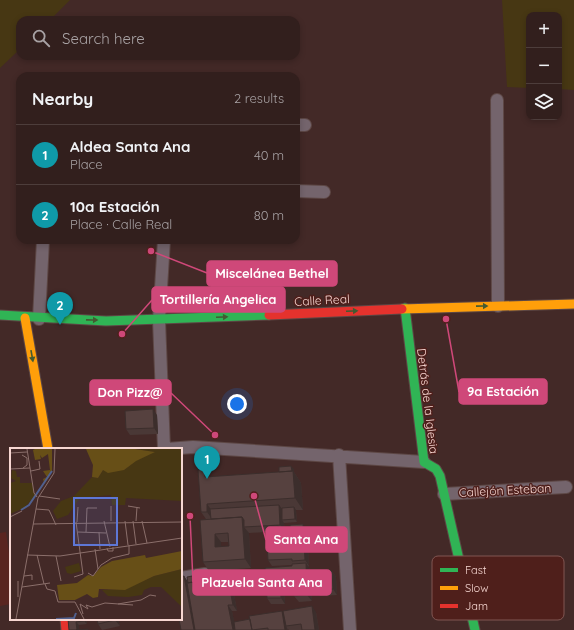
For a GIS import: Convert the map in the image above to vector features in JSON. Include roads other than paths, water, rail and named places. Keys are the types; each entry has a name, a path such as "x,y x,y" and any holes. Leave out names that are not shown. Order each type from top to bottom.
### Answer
{"street":[{"path":"497,100 498,306"},
{"path":"300,192 324,192"},
{"path":"39,319 43,244"},
{"path":"164,244 158,320 166,448"},
{"name":"Calle Real","path":"0,315 39,319 158,320 404,308 574,304"},
{"name":"Detrás de la Iglesia","path":"404,308 424,462 436,469 440,476 458,556"},
{"path":"25,318 48,448"},
{"path":"180,448 193,447 340,455 424,462"},
{"path":"340,455 350,630"},
{"name":"Callejón Esteban","path":"444,494 566,487"},
{"path":"182,578 205,574"},
{"path":"65,620 66,630"},
{"name":"Detrás de la Iglesia","path":"473,620 475,630"}],"place":[{"name":"Miscelánea Bethel","path":"151,251"},
{"name":"9a Estación","path":"446,319"},
{"name":"10a Estación","path":"60,325"},
{"name":"Tortillería Angelica","path":"122,334"},
{"name":"Don Pizz@","path":"215,435"},
{"name":"Aldea Santa Ana","path":"207,479"},
{"name":"Santa Ana","path":"254,496"},
{"name":"Plazuela Santa Ana","path":"190,516"}]}
